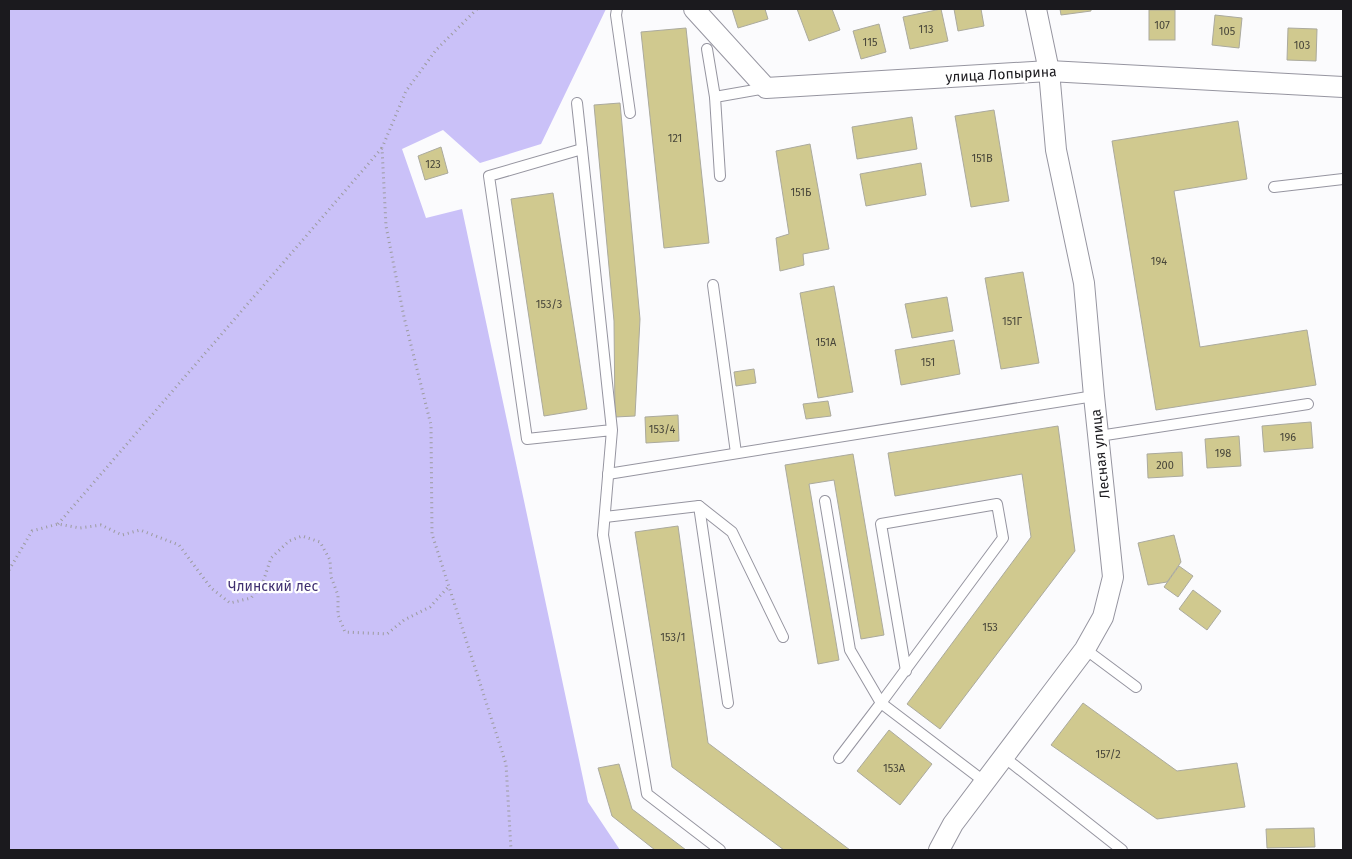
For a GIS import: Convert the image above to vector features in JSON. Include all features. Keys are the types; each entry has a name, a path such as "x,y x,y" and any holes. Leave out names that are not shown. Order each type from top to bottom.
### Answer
{"street":[{"path":"694,9 766,88"},
{"name":"Лесная улица","path":"939,850 953,824 1085,649 1103,617 1113,577 1084,283 1056,150 1049,71 1036,9"},
{"name":"улица Лопырина","path":"766,88 1049,71 1343,87"}],"lane":[{"path":"618,9 616,15 630,113"},
{"path":"707,49 715,97 720,176"},
{"path":"715,97 766,88"},
{"path":"577,103 612,430 603,535 647,794 720,850"},
{"path":"582,149 489,176 527,439 612,430"},
{"path":"1274,187 1343,179"},
{"path":"713,285 736,453"},
{"path":"608,474 1094,396"},
{"path":"1099,436 1308,404"},
{"path":"825,501 850,650 881,703 985,782"},
{"path":"839,758 906,671 1004,538 998,504 881,524 906,671"},
{"path":"605,518 699,506 732,532 783,637"},
{"path":"699,506 728,703"},
{"path":"1085,649 1136,686"},
{"path":"1004,757 1122,850"}],"path":[{"path":"58,524 382,148 406,90 436,50 477,9"},
{"path":"382,148 386,226 404,317 431,425 432,534 506,764 511,850"},
{"path":"9,570 32,531 58,524 80,528 101,525 122,535 140,530 179,545 211,588 230,603 251,598 263,582 271,558 289,542 302,536 320,542 330,560 332,577 338,595 338,615 345,632 387,634 404,620 430,607 449,586"}],"green space":[{"name":"Члинский лес","path":"9,9 606,9 541,144 480,163 443,130 402,149 426,218 462,209 588,802 620,850 9,850"}],"building":[{"path":"732,9 765,9 768,19 738,28"},
{"path":"797,9 832,9 840,30 809,41"},
{"path":"941,9 948,41 910,49 903,17"},
{"path":"954,9 981,9 984,26 958,31"},
{"path":"1060,9 1091,9 1091,11 1061,15"},
{"path":"1149,10 1175,10 1175,40 1149,40"},
{"path":"1215,15 1242,18 1239,48 1212,45"},
{"path":"879,24 886,52 861,59 853,31"},
{"path":"686,28 709,243 664,248 641,32"},
{"path":"1288,28 1317,29 1316,61 1287,60"},
{"path":"620,103 640,319 635,416 615,417 614,321 594,105"},
{"path":"994,110 1009,201 971,207 955,116"},
{"path":"912,117 917,149 857,159 852,127"},
{"path":"1238,121 1247,179 1174,191 1200,347 1307,330 1316,385 1156,410 1112,141"},
{"path":"810,144 829,249 803,254 804,265 780,271 776,238 789,234 776,151"},
{"path":"441,147 448,173 425,180 418,156"},
{"path":"921,163 926,195 866,206 860,174"},
{"path":"553,193 587,409 544,416 511,199"},
{"path":"1023,272 1039,363 1001,369 985,278"},
{"path":"834,286 853,392 818,398 800,293"},
{"path":"947,297 953,331 912,338 905,304"},
{"path":"954,340 960,374 901,385 895,350"},
{"path":"754,369 756,383 736,386 734,372"},
{"path":"828,401 831,416 806,419 803,404"},
{"path":"678,415 679,441 646,443 645,417"},
{"path":"1311,422 1313,448 1264,452 1262,426"},
{"path":"1058,426 1075,551 940,729 907,704 1031,537 1022,474 895,496 888,453"},
{"path":"1239,436 1241,466 1207,468 1205,439"},
{"path":"1182,452 1183,476 1148,478 1147,454"},
{"path":"853,454 884,635 861,639 834,480 809,484 839,660 818,664 785,465"},
{"path":"678,526 708,743 850,850 784,850 672,767 635,532"},
{"path":"1174,535 1181,562 1167,582 1148,585 1138,543"},
{"path":"1179,566 1193,576 1178,597 1164,587"},
{"path":"1193,590 1221,611 1207,630 1179,609"},
{"path":"1083,703 1177,771 1237,763 1245,807 1157,819 1051,745"},
{"path":"889,730 932,764 900,805 857,771"},
{"path":"619,764 632,809 686,850 655,850 612,816 598,768"},
{"path":"1314,828 1315,847 1267,848 1266,829"}]}
